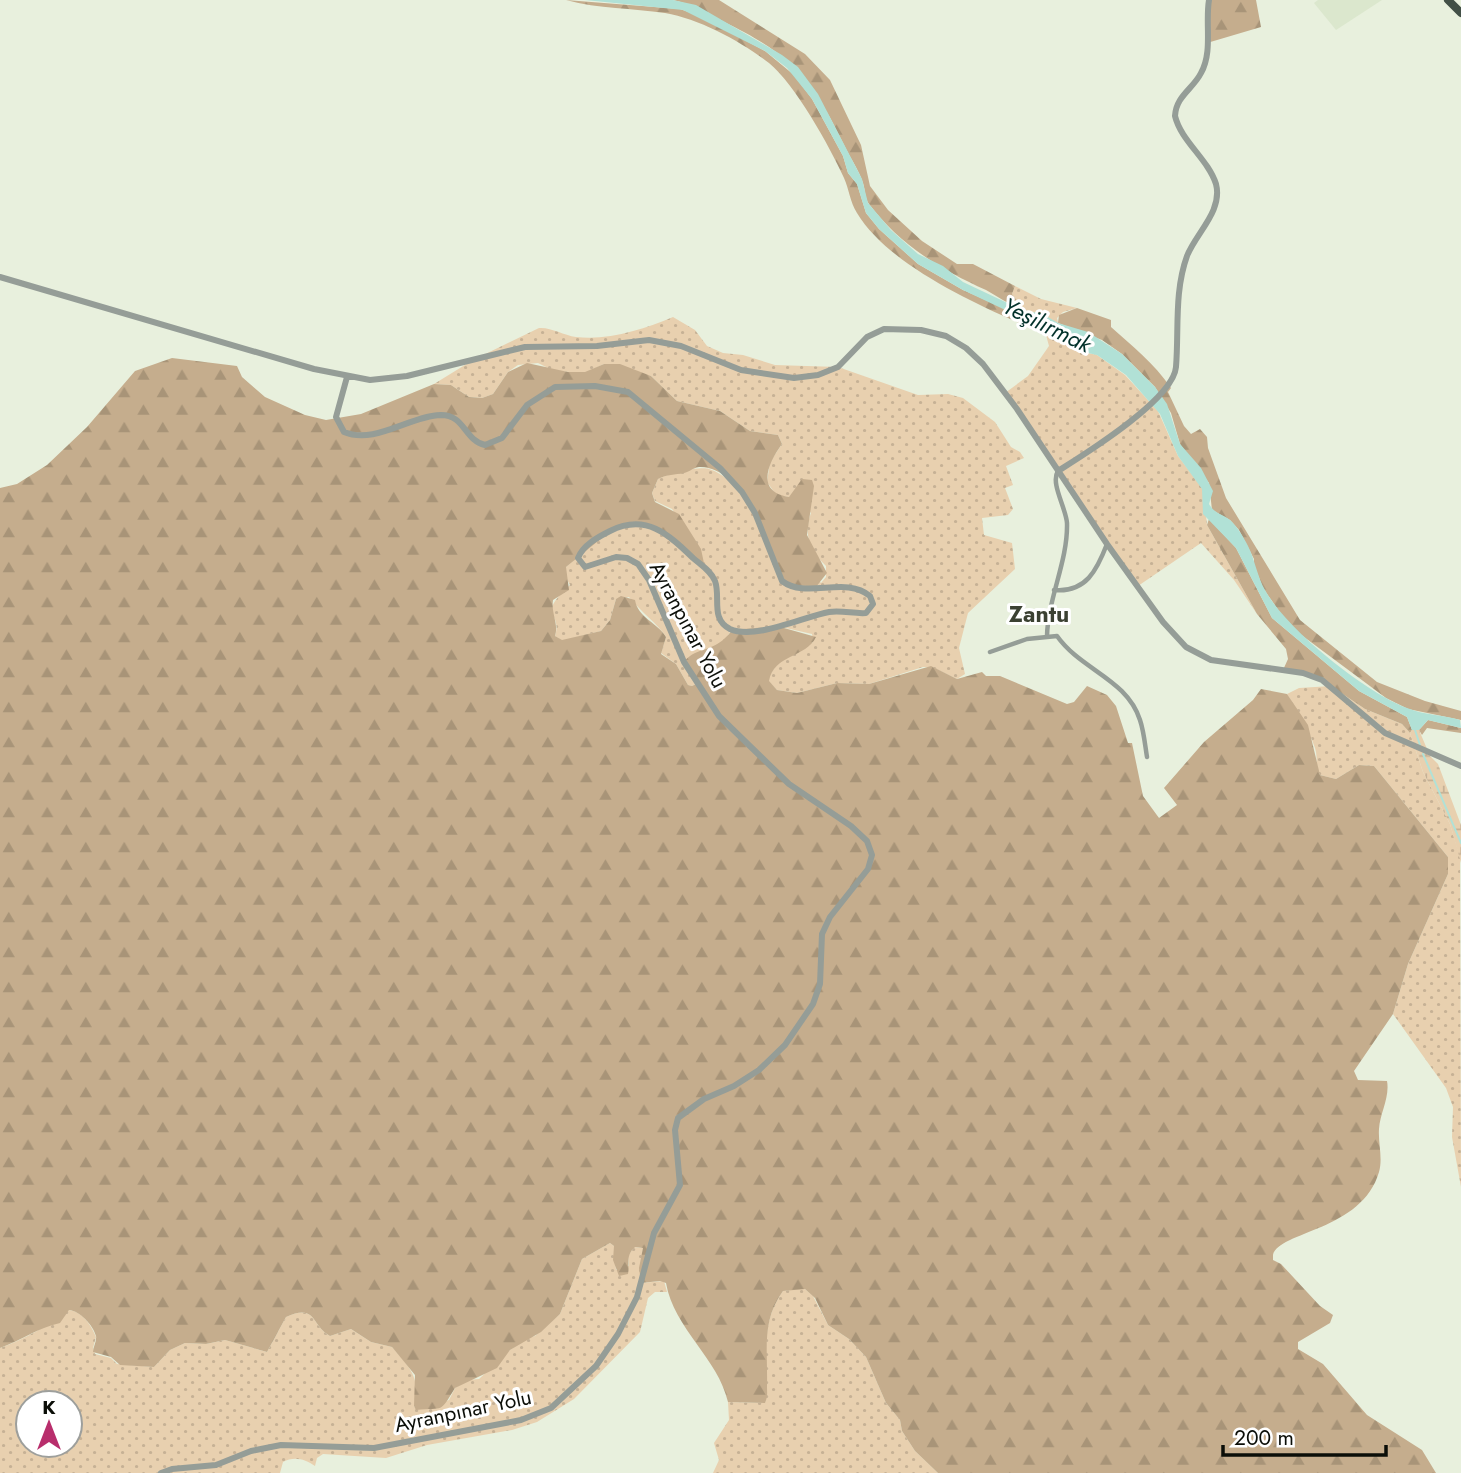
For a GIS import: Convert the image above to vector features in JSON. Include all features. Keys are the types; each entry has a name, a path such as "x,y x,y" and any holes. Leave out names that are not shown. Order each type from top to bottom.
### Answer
{"highway":[{"path":"1448,0 1461,13"}],"street":[{"path":"1047,636 1067,529 1065,510 1055,481 1058,471 1107,440 1149,404 1168,384 1176,368 1183,272 1191,247 1216,201 1216,184 1175,116 1178,101 1197,80 1205,63 1209,0"},
{"path":"0,277 347,377 392,379 525,347 597,346 649,340 681,346 741,370 794,378 818,375 838,367 874,333 894,328 921,330 957,341 983,364 1107,544 1168,627 1197,654 1228,663 1303,673 1322,680 1385,733 1461,766"},
{"name":"Ayranpınar Yolu","path":"161,1473 172,1469 216,1465 264,1447 308,1444 374,1448 498,1425 536,1415 565,1397 608,1349 637,1297 654,1233 680,1185 675,1130 678,1118 704,1099 745,1080 774,1057 795,1033 818,994 821,944 826,925 862,880 871,862 871,848 861,834 789,784 719,716 684,662 649,580 638,564 627,558 616,557 585,567 578,558 584,548 620,526 641,524 662,529 711,574 716,584 719,619 728,628 737,631 777,626 832,612 866,613 873,604 870,596 855,588 797,587 782,581 755,513 742,492 720,468 628,392 595,386 555,387 527,405 502,438 485,444 474,440 458,419 444,415 407,421 369,435 344,432 336,417 347,377"},
{"path":"1054,590 1069,590 1091,578 1107,544"},
{"path":"990,652 1047,636 1058,636 1070,654 1109,679 1127,696 1140,719 1147,757"}],"shaded area":[{"path":"1318,0 1382,0 1336,30 1314,3"}],"green space":[{"path":"566,0 680,9 700,16 765,51 794,75 812,99 843,156 848,173 857,184 866,213 879,229 918,264 963,290 1063,334 1056,339 1005,317 947,288 894,254 873,234 857,213 838,165 790,85 758,55 720,32 692,20 653,11"},
{"path":"673,0 719,0 805,54 830,80 861,145 870,186 888,210 922,241 957,264 973,264 1015,286 1012,294 1019,303 1018,308 937,265 894,232 868,202 859,173 821,102 782,57 746,33 692,6"},
{"path":"1209,0 1256,0 1261,27 1207,43"},
{"path":"1015,286 1041,299 1077,308 1063,312 1057,318 1058,323 1018,308 1019,303 1012,294"},
{"path":"1077,308 1111,320 1111,327 1150,363 1171,388 1168,392 1184,426 1191,434 1200,429 1207,437 1208,448 1226,498 1300,620 1377,682 1425,701 1461,711 1461,720 1408,709 1386,698 1300,634 1281,614 1263,588 1254,559 1239,530 1230,520 1212,510 1209,483 1180,444 1171,413 1155,387 1122,354 1102,340 1058,323 1059,315"},
{"path":"673,317 695,330 707,346 723,353 743,355 775,365 838,367 918,395 948,394 963,398 995,422 1011,447 1020,452 1024,458 1006,466 1013,485 1005,488 1013,509 1008,515 982,518 984,535 1012,543 1015,569 968,613 959,648 965,674 957,679 932,667 923,667 869,684 837,683 797,693 777,690 768,681 775,667 786,657 813,642 812,634 777,626 730,632 724,642 703,652 696,684 692,686 688,685 676,664 661,653 666,637 663,632 629,597 616,599 610,620 601,631 562,641 555,636 557,628 552,609 570,585 565,576 566,567 604,534 634,524 697,543 672,509 655,501 652,493 658,479 684,471 705,468 722,475 752,502 821,583 826,577 826,566 812,548 808,535 811,513 794,494 789,497 777,496 767,482 770,462 782,444 778,435 750,431 720,411 677,401 651,376 604,364 585,373 554,371 538,363 518,365 508,372 493,394 482,398 469,397 451,385 434,384 473,360 539,328 576,337 601,337 638,330"},
{"path":"1063,334 1076,338 1088,353 1097,355 1125,375 1158,411 1178,456 1203,489 1207,525 1257,614 1234,580 1201,543 1138,586 1005,393 1028,376 1049,346 1046,335 1056,339"},
{"path":"172,358 237,366 242,377 265,397 305,415 326,420 361,414 434,384 451,385 469,397 482,398 493,394 508,372 527,363 568,372 585,372 604,364 620,364 651,376 677,401 720,411 750,431 778,435 782,444 772,460 767,476 772,489 789,497 802,479 812,480 814,486 807,535 827,573 816,587 786,584 764,532 743,494 730,480 715,470 699,467 658,479 652,493 655,502 679,514 701,549 705,568 649,525 613,529 566,567 569,590 553,600 555,636 562,640 601,631 610,620 616,599 621,596 635,600 644,616 666,637 661,654 676,664 688,685 696,684 684,662 695,653 719,643 732,630 777,626 816,637 805,649 783,661 772,672 769,681 777,690 797,693 837,683 869,684 931,666 957,679 982,672 986,676 1000,676 1067,704 1074,702 1087,686 1107,695 1116,706 1128,743 1132,743 1143,796 1159,818 1177,805 1164,788 1204,742 1253,700 1261,689 1287,694 1308,725 1320,775 1336,779 1359,765 1374,766 1448,857 1448,874 1408,964 1393,1014 1354,1071 1358,1080 1387,1081 1379,1129 1381,1161 1370,1192 1340,1218 1279,1247 1273,1260 1281,1264 1320,1306 1333,1315 1330,1323 1298,1342 1298,1349 1323,1364 1367,1415 1422,1450 1436,1473 938,1473 915,1451 902,1431 900,1420 886,1403 866,1357 849,1339 828,1325 815,1298 805,1289 783,1291 771,1314 767,1337 765,1403 728,1402 715,1371 678,1315 666,1283 641,1283 639,1268 643,1248 635,1247 632,1250 628,1274 619,1276 613,1260 614,1246 610,1243 582,1259 560,1314 541,1332 510,1350 497,1368 455,1388 443,1406 437,1409 416,1410 415,1375 392,1347 371,1342 351,1329 330,1336 309,1314 303,1313 286,1317 267,1352 225,1340 206,1344 185,1343 170,1350 154,1367 120,1365 111,1357 93,1352 96,1338 92,1327 82,1316 69,1310 60,1323 0,1348 0,488 17,484 47,465 87,427 135,371"},
{"path":"1209,519 1236,548 1272,618 1359,691 1407,717 1412,730 1410,733 1402,724 1365,709 1322,680 1283,670 1288,659 1286,649 1257,614 1207,525"},
{"path":"1331,686 1365,709 1402,724 1410,733 1423,772 1450,824 1460,857 1461,1187 1452,1137 1453,1107 1446,1088 1393,1014 1408,964 1448,874 1448,857 1374,766 1359,765 1336,779 1320,775 1312,740 1287,694 1299,688"},
{"path":"1428,720 1461,728 1461,733 1427,728 1422,735 1419,730"},
{"path":"1412,730 1419,730 1430,756 1438,764 1461,825 1461,863 1450,824 1423,772 1410,733"},
{"path":"610,1243 614,1246 616,1270 629,1266 628,1256 634,1247 643,1248 641,1283 664,1281 667,1292 655,1292 648,1298 640,1332 574,1399 537,1422 512,1430 427,1445 386,1458 323,1454 317,1458 315,1466 303,1460 291,1459 283,1462 280,1473 0,1473 0,1348 36,1332 69,1310 82,1316 92,1328 96,1337 93,1348 95,1354 111,1358 117,1364 154,1367 170,1350 185,1343 206,1344 225,1340 267,1352 286,1317 296,1313 309,1314 330,1336 351,1329 371,1342 392,1347 409,1367 415,1381 414,1407 424,1409 449,1400 455,1388 467,1380 479,1379 510,1350 527,1338 535,1336 560,1314 582,1259"},
{"path":"805,1289 813,1296 828,1325 849,1339 866,1357 886,1403 900,1420 902,1431 915,1451 938,1473 713,1473 719,1460 714,1443 729,1420 728,1402 765,1403 766,1345 770,1317 783,1291"}],"water":[{"name":"Yeşilırmak","path":"585,0 673,0 696,5 798,67 818,94 862,179 868,203 891,230 918,254 943,266 963,282 1022,310 1043,314 1058,323 1088,332 1122,354 1155,387 1167,404 1180,444 1201,468 1213,491 1209,504 1230,520 1240,532 1265,590 1290,623 1328,658 1370,688 1413,710 1460,720 1461,728 1428,720 1419,730 1412,730 1407,717 1359,691 1272,618 1236,548 1203,514 1202,489 1178,456 1160,414 1126,375 1097,355 1088,353 1076,338 1033,323 963,290 918,264 879,229 866,213 857,184 848,173 843,156 812,99 787,68 765,51 683,10"}],"waterway":[{"path":"1415,730 1420,745"},
{"path":"1423,754 1461,843"}],"district":[{"name":"Zantu","path":"1039,614"}]}
